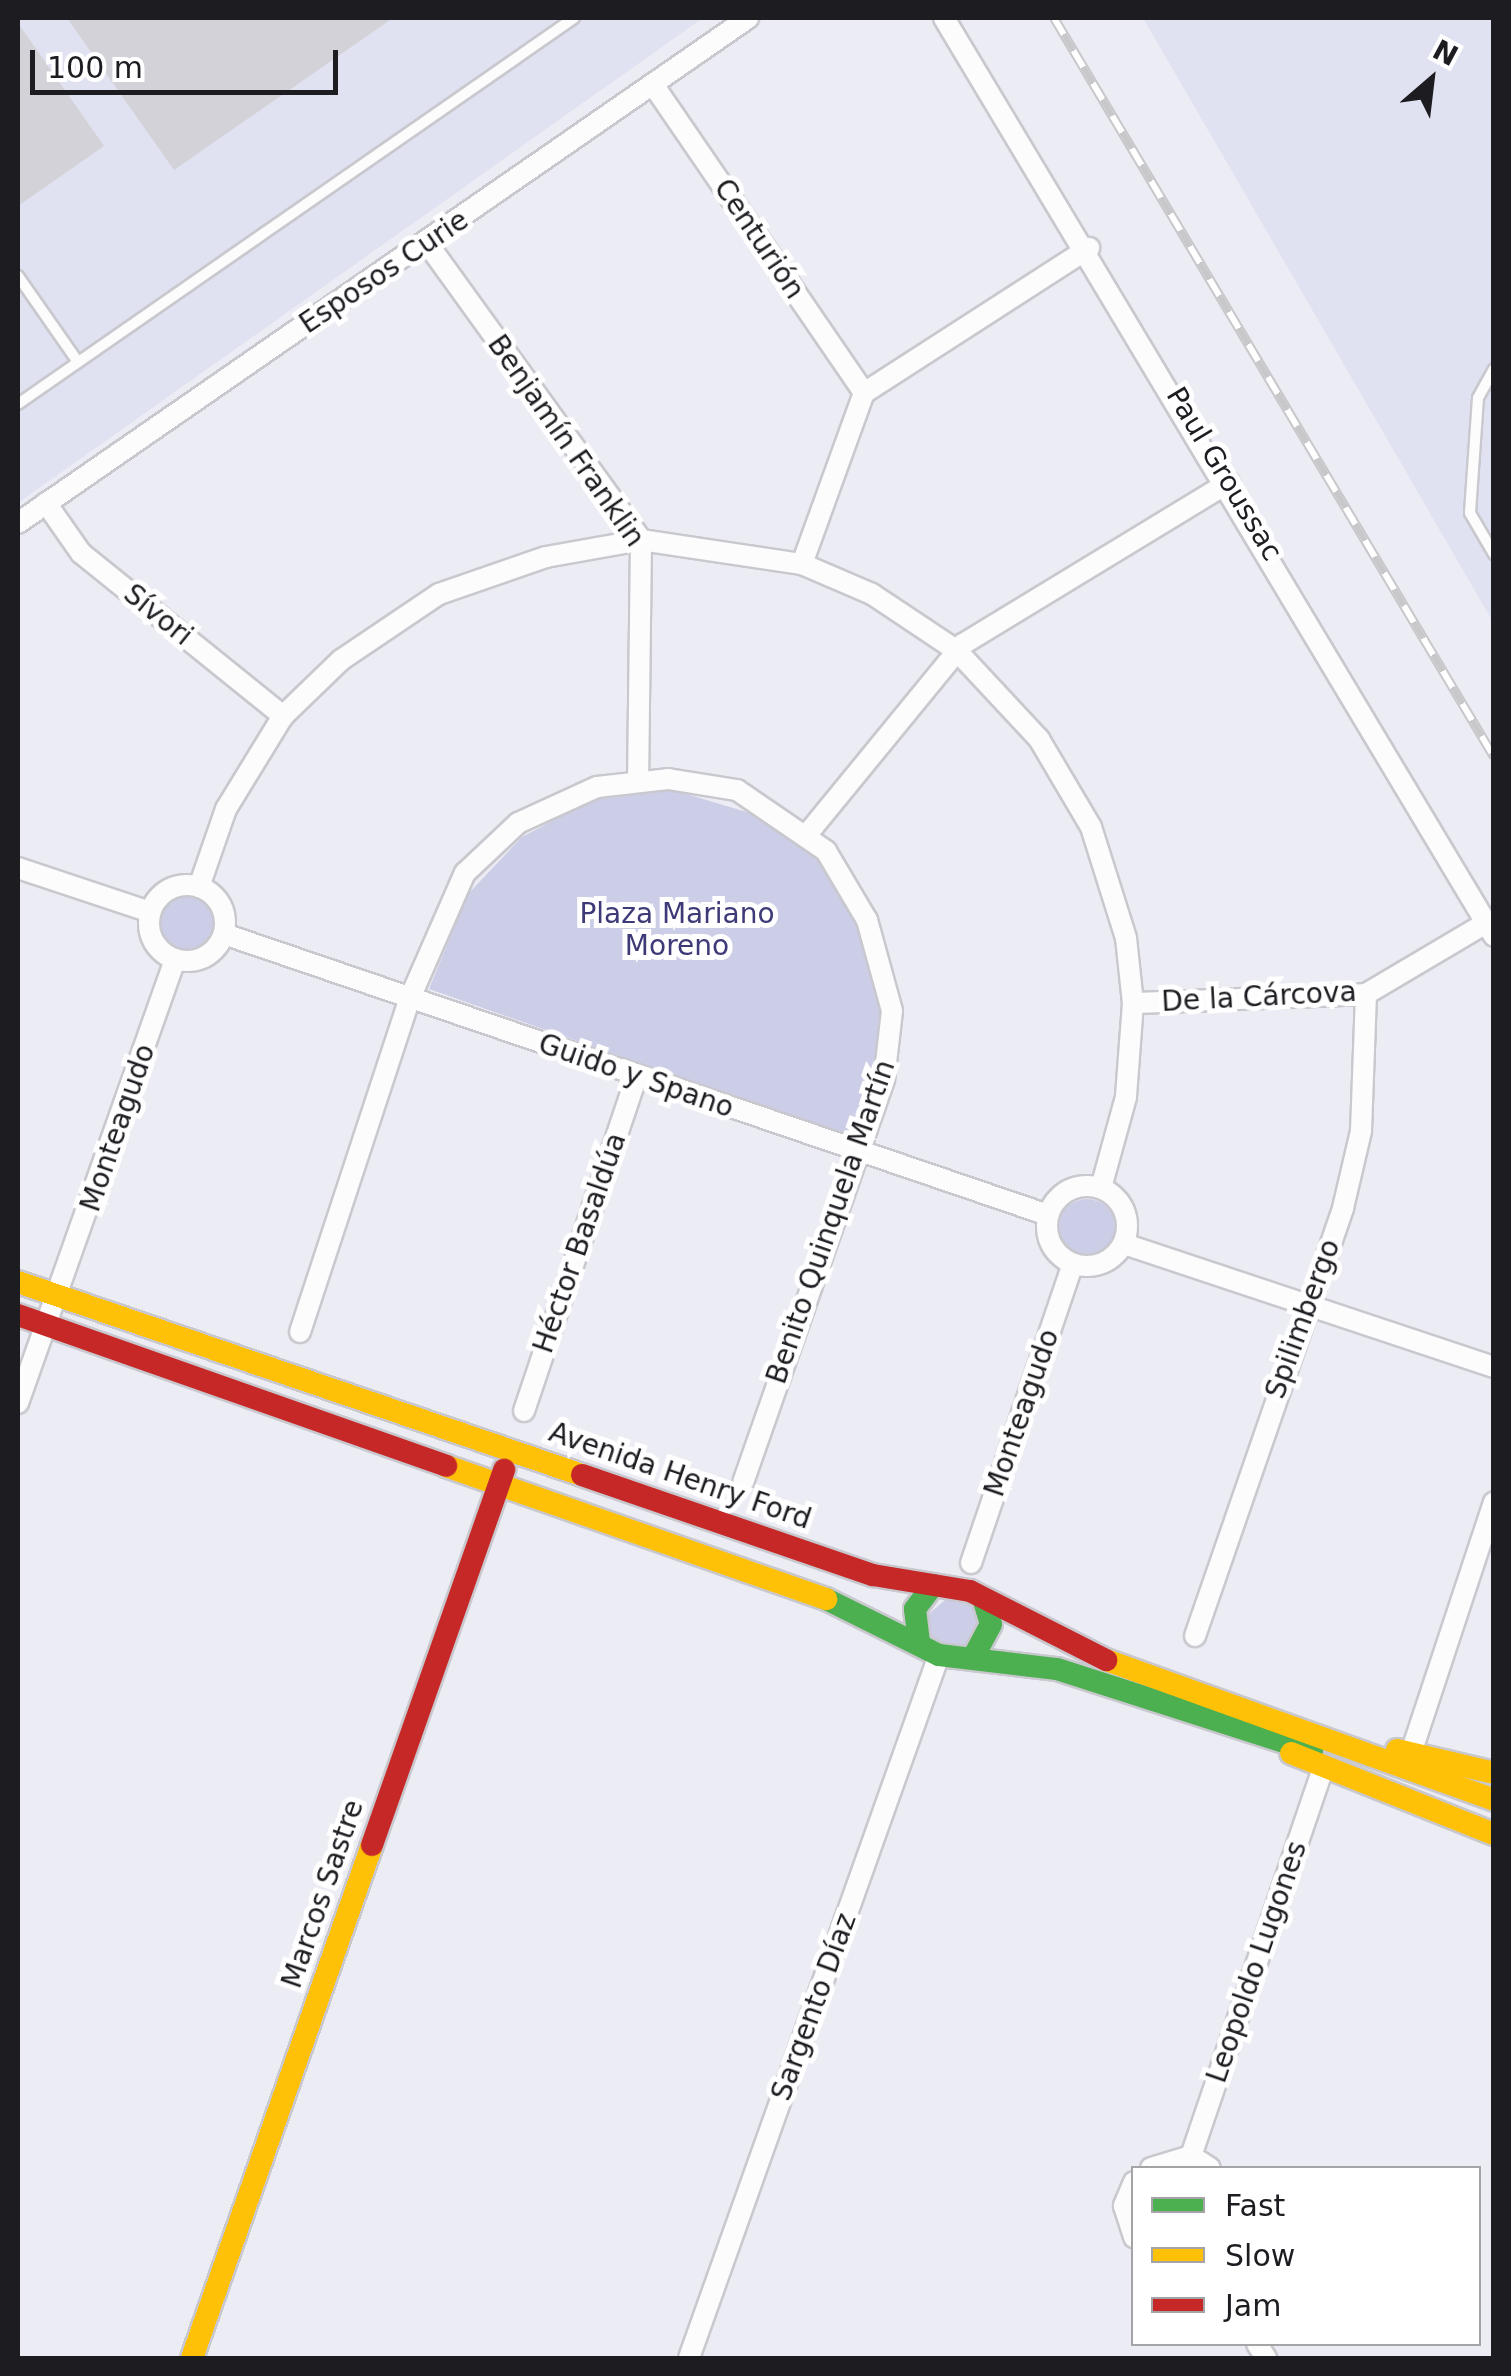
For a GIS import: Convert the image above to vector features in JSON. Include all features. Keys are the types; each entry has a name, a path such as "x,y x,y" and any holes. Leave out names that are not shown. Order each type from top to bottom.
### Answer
{"main road":[{"name":"Avenida Henry Ford","path":"18,1282 873,1575 933,1584 984,1602 1093,1655 1494,1800"},
{"path":"18,1315 852,1608 939,1656"},
{"name":"Marcos Sastre","path":"192,2358 511,1449"},
{"path":"918,1642 915,1609 933,1584"},
{"path":"974,1656 991,1624 984,1602"},
{"name":"Avenida Henry Ford","path":"939,1656 974,1656 1099,1680 1258,1736 1458,1788"},
{"name":"Avenida Henry Ford","path":"1316,1735 1411,1752 1494,1773"},
{"name":"Avenida Henry Ford","path":"1258,1736 1323,1768 1494,1834"}],"street":[{"name":"Esposos Curie","path":"18,523 748,18"},
{"name":"Paul Groussac","path":"944,18 1089,248 1490,930"},
{"name":"Centurión","path":"654,86 864,393"},
{"name":"Benjamín Franklin","path":"427,243 641,540 638,778"},
{"path":"802,564 864,393 1089,248"},
{"path":"809,832 956,650 1229,482"},
{"name":"Sívori","path":"46,503 81,552 283,716"},
{"path":"199,887 226,809 283,716 341,660 439,594 546,557 641,540 802,564 872,594 956,650 1013,706 1080,803 1112,884 1133,1003 1126,1098 1102,1188"},
{"name":"Benito Quinquela Martín","path":"300,1332 410,998 479,855 548,807 638,778 737,790 809,832 867,920 892,1010 884,1080 743,1482"},
{"path":"18,868 150,912"},
{"path":"175,886 199,887 224,911 224,934 205,957 175,959 156,946 150,912 175,886"},
{"name":"De la Cárcova","path":"1133,1003 1366,994 1490,930"},
{"name":"Guido y Spano","path":"224,934 856,1153 1048,1215"},
{"name":"Monteagudo","path":"18,1403 44,1324 61,1296 175,959"},
{"name":"Spilimbergo","path":"1195,1636 1361,1131 1366,994"},
{"name":"Héctor Basaldúa","path":"524,1411 636,1076"},
{"path":"1075,1187 1102,1188 1127,1217 1124,1244 1106,1263 1073,1264 1049,1241 1048,1215 1075,1187"},
{"path":"1124,1244 1308,1301 1494,1367"},
{"name":"Monteagudo","path":"971,1563 1073,1264"},
{"path":"1411,1752 1494,1502"},
{"name":"Sargento Díaz","path":"689,2358 939,1656"},
{"name":"Leopoldo Lugones","path":"1191,2156 1323,1768"},
{"path":"1158,2166 1191,2156 1207,2166"},
{"path":"1131,2189 1124,2206 1131,2227"}],"lane":[{"path":"18,404 574,18"},
{"path":"18,276 78,362"},
{"path":"1494,369 1478,398 1470,513 1494,554"}],"shaded area":[{"path":"18,18 703,18 18,503"},
{"path":"1143,18 1493,18 1493,622"}],"green space":[{"name":"Plaza Mariano Moreno","path":"673,790 773,820 835,874 872,946 886,1038 857,1139 429,989 468,894 522,837 592,800"},
{"path":"187,896 207,904 215,924 207,944 187,952 167,944 159,924 167,904"},
{"path":"1087,1199 1107,1207 1115,1227 1107,1247 1087,1255 1067,1247 1059,1227 1067,1207"},
{"path":"951,1595 974,1607 979,1624 966,1646 933,1642 925,1617"}],"building":[{"path":"67,18 393,18 174,170"},
{"path":"18,23 104,146 18,206"}],"railway":[{"path":"1054,18 1494,757"}],"traffic: fast":[{"path":"919,1642 915,1609 933,1585"},
{"path":"826,1599 939,1655 1057,1669 1312,1751"},
{"path":"974,1656 991,1624 984,1601"}],"traffic: slow":[{"path":"18,1282 582,1475"},
{"path":"446,1466 826,1599"},
{"path":"1106,1660 1494,1800"},
{"path":"1397,1750 1494,1773"},
{"path":"1291,1753 1494,1834"},
{"path":"192,2358 372,1845"}],"traffic: jam":[{"path":"18,1315 446,1466"},
{"path":"372,1845 504,1470"},
{"path":"582,1475 873,1575 970,1591 1106,1660"}]}
